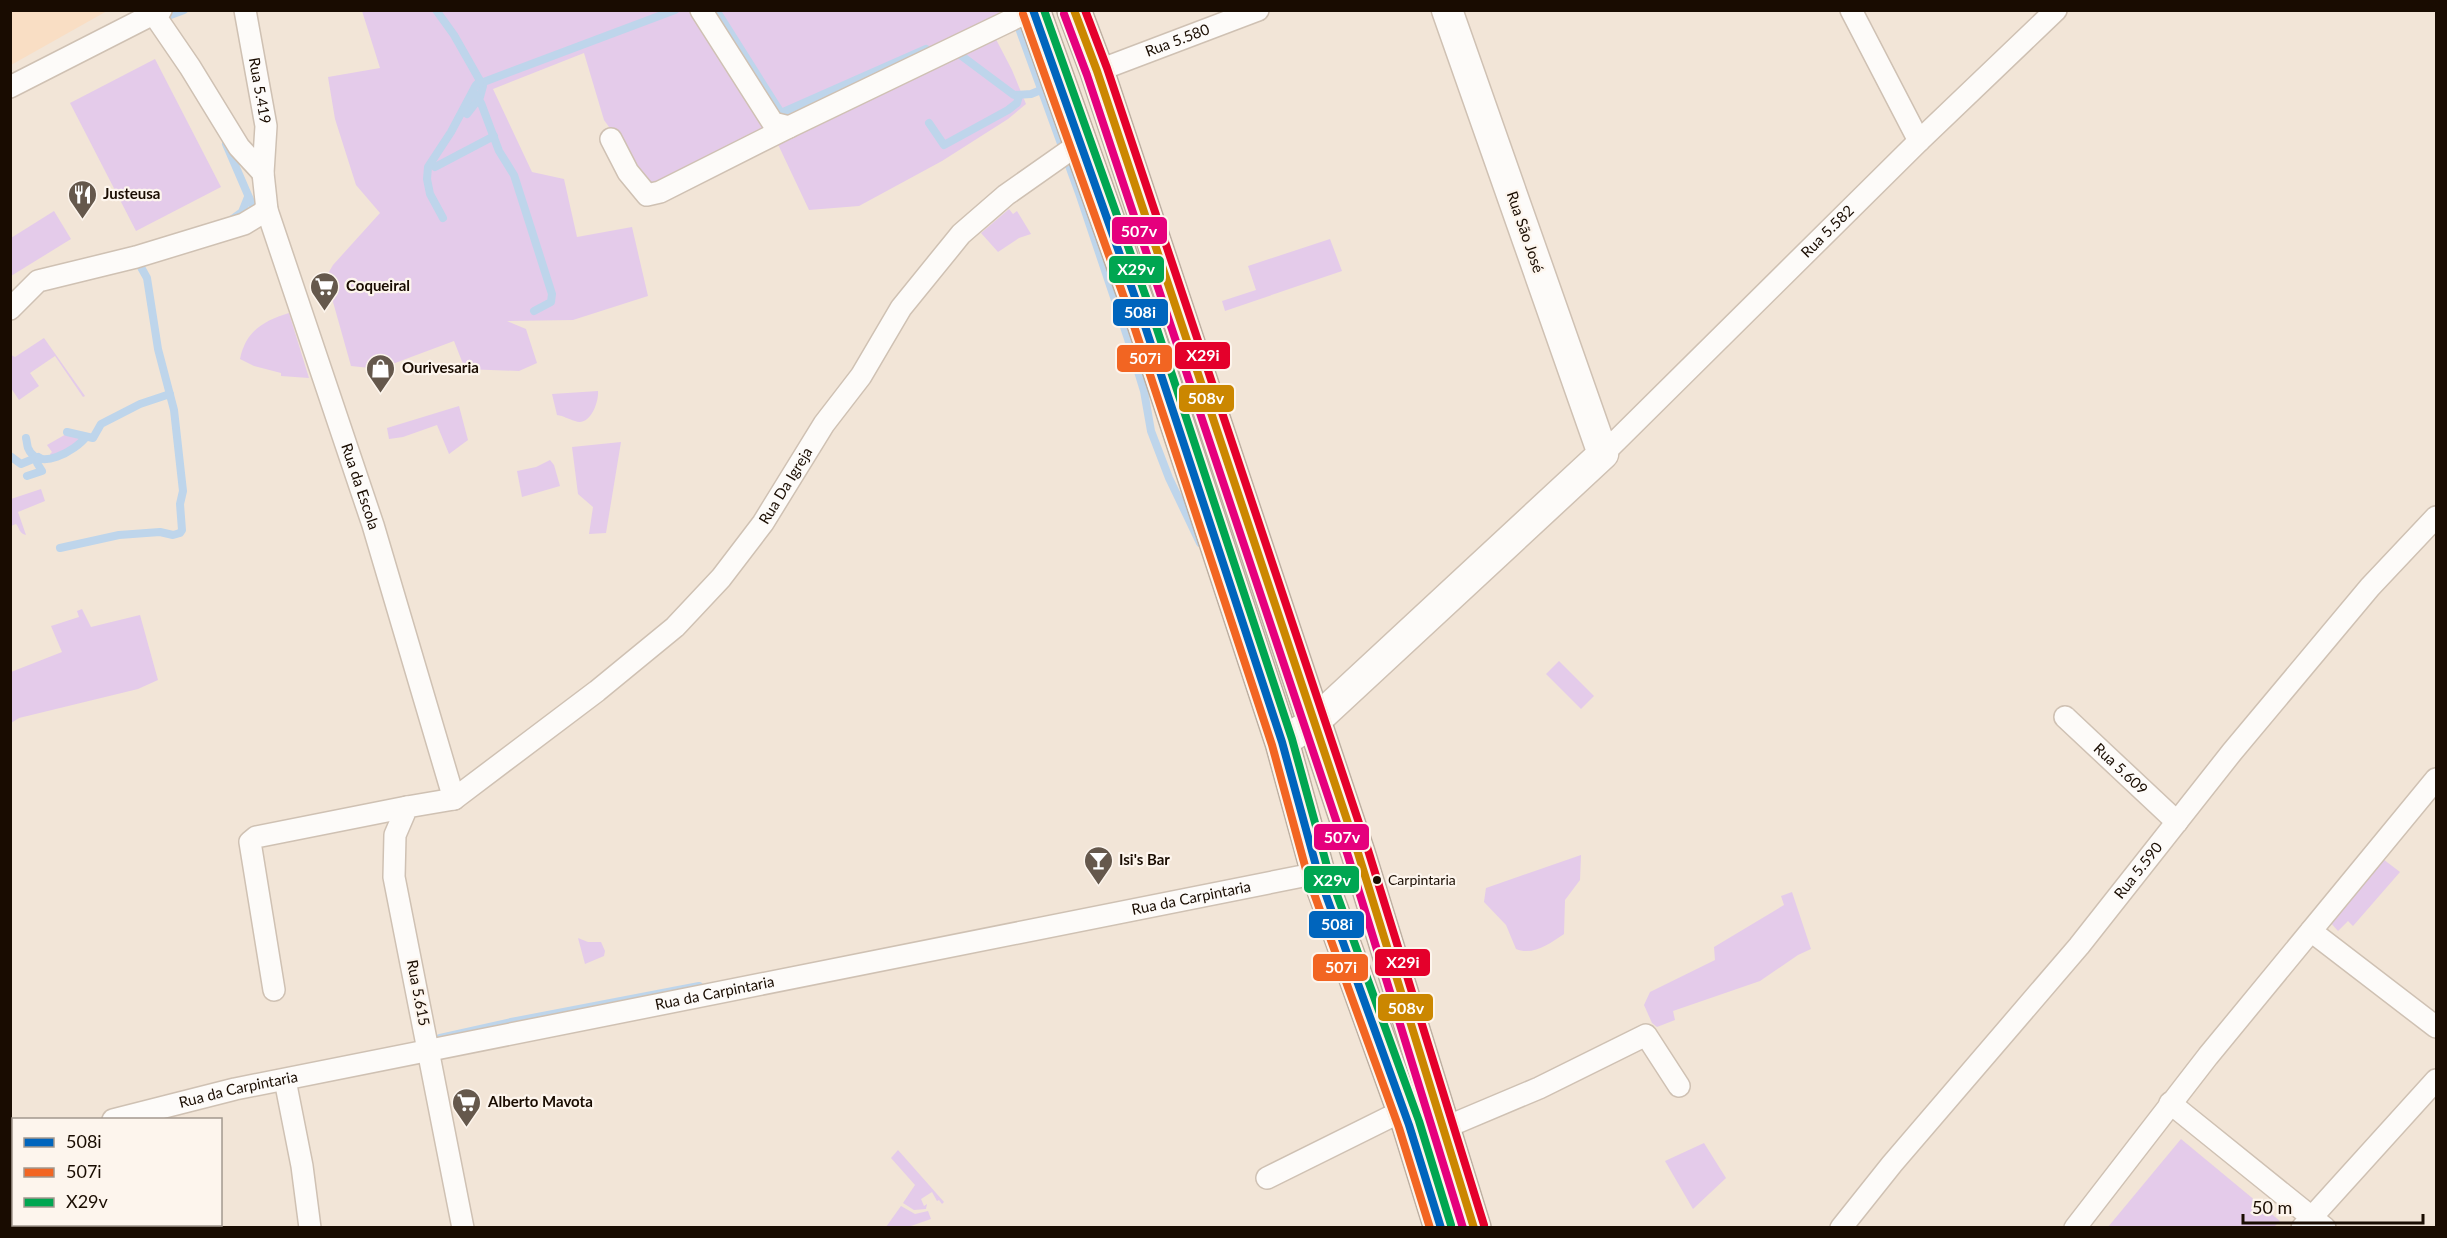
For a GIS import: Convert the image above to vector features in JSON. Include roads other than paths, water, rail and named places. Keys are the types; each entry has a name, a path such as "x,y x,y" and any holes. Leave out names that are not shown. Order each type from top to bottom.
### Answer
{"highway":[{"path":"1032,10 1142,317 1282,742 1318,873 1404,1110 1441,1227"},
{"path":"1074,10 1097,71 1359,859 1474,1227"}],"street":[{"name":"Rua 5.419","path":"245,10 266,126 263,173"},
{"path":"701,10 773,123 789,127"},
{"path":"611,139 628,172 647,195 660,192 1032,10"},
{"name":"Rua São José","path":"1447,10 1603,454"},
{"path":"1851,10 1919,141"},
{"name":"Rua 5.582","path":"1603,454 1919,141 2056,10"},
{"name":"Rua 5.580","path":"1097,71 1256,11"},
{"path":"10,87 155,12 239,147 263,173"},
{"name":"Rua Da Igreja","path":"454,799 597,691 675,627 721,578 763,523 824,424 861,376 901,308 961,234 1006,195 1080,143"},
{"name":"Rua da Escola","path":"263,173 267,210 373,525 454,799"},
{"path":"10,309 38,281 136,257 244,224 267,210"},
{"path":"1282,742 1313,723 1603,454"},
{"name":"Rua 5.590","path":"1841,1227 1892,1164 2079,946 2239,743 2363,595 2436,517"},
{"name":"Rua 5.609","path":"2065,717 2177,822"},
{"path":"2075,1227 2170,1103 2436,779"},
{"path":"274,990 250,842 256,837 454,799"},
{"name":"Rua 5.615","path":"407,807 395,835 394,877 463,1227"},
{"name":"Rua da Carpintaria","path":"117,1118 285,1080 1318,873"},
{"path":"2311,932 2436,1027"},
{"path":"1444,1128 1539,1088 1646,1035 1678,1086"},
{"path":"285,1080 302,1166 310,1227"},
{"path":"2170,1103 2313,1224 2436,1080"},
{"path":"1267,1178 1404,1110"}],"waterway":[{"path":"160,19 184,10"},
{"path":"436,10 454,35 483,86 480,97 467,114"},
{"path":"481,83 675,10"},
{"path":"716,10 781,113 926,49"},
{"path":"1016,20 1080,196 1128,339 1144,391 1151,431 1169,478 1200,543"},
{"path":"955,51 1014,95 1031,94 1041,90"},
{"path":"443,218 430,194 427,179 428,167 480,81"},
{"path":"474,93 481,103 499,151 514,175 552,294 551,302 534,311"},
{"path":"929,123 944,145 1008,110 1017,103 1019,96"},
{"path":"435,167 494,136"},
{"path":"226,144 257,216"},
{"path":"231,220 242,212 248,197"},
{"path":"60,548 119,535 160,532 173,535 182,530 180,504 183,491 174,410 158,349 147,278 137,260"},
{"path":"67,432 93,438 101,424 140,404 170,394"},
{"path":"26,438 28,448 33,455 40,459 48,459 66,453 86,437"},
{"path":"10,456 21,464 38,457"},
{"path":"27,476 42,471 37,463 40,458"},
{"path":"440,1038 699,986"}],"place":[{"name":"Justeusa","path":"82,220"},
{"name":"Coqueiral","path":"325,312"},
{"name":"Ourivesaria","path":"381,394"},
{"name":"Carpintaria","path":"1377,880"},
{"name":"Isi's Bar","path":"1098,886"},
{"name":"Alberto Mavota","path":"467,1128"}]}
